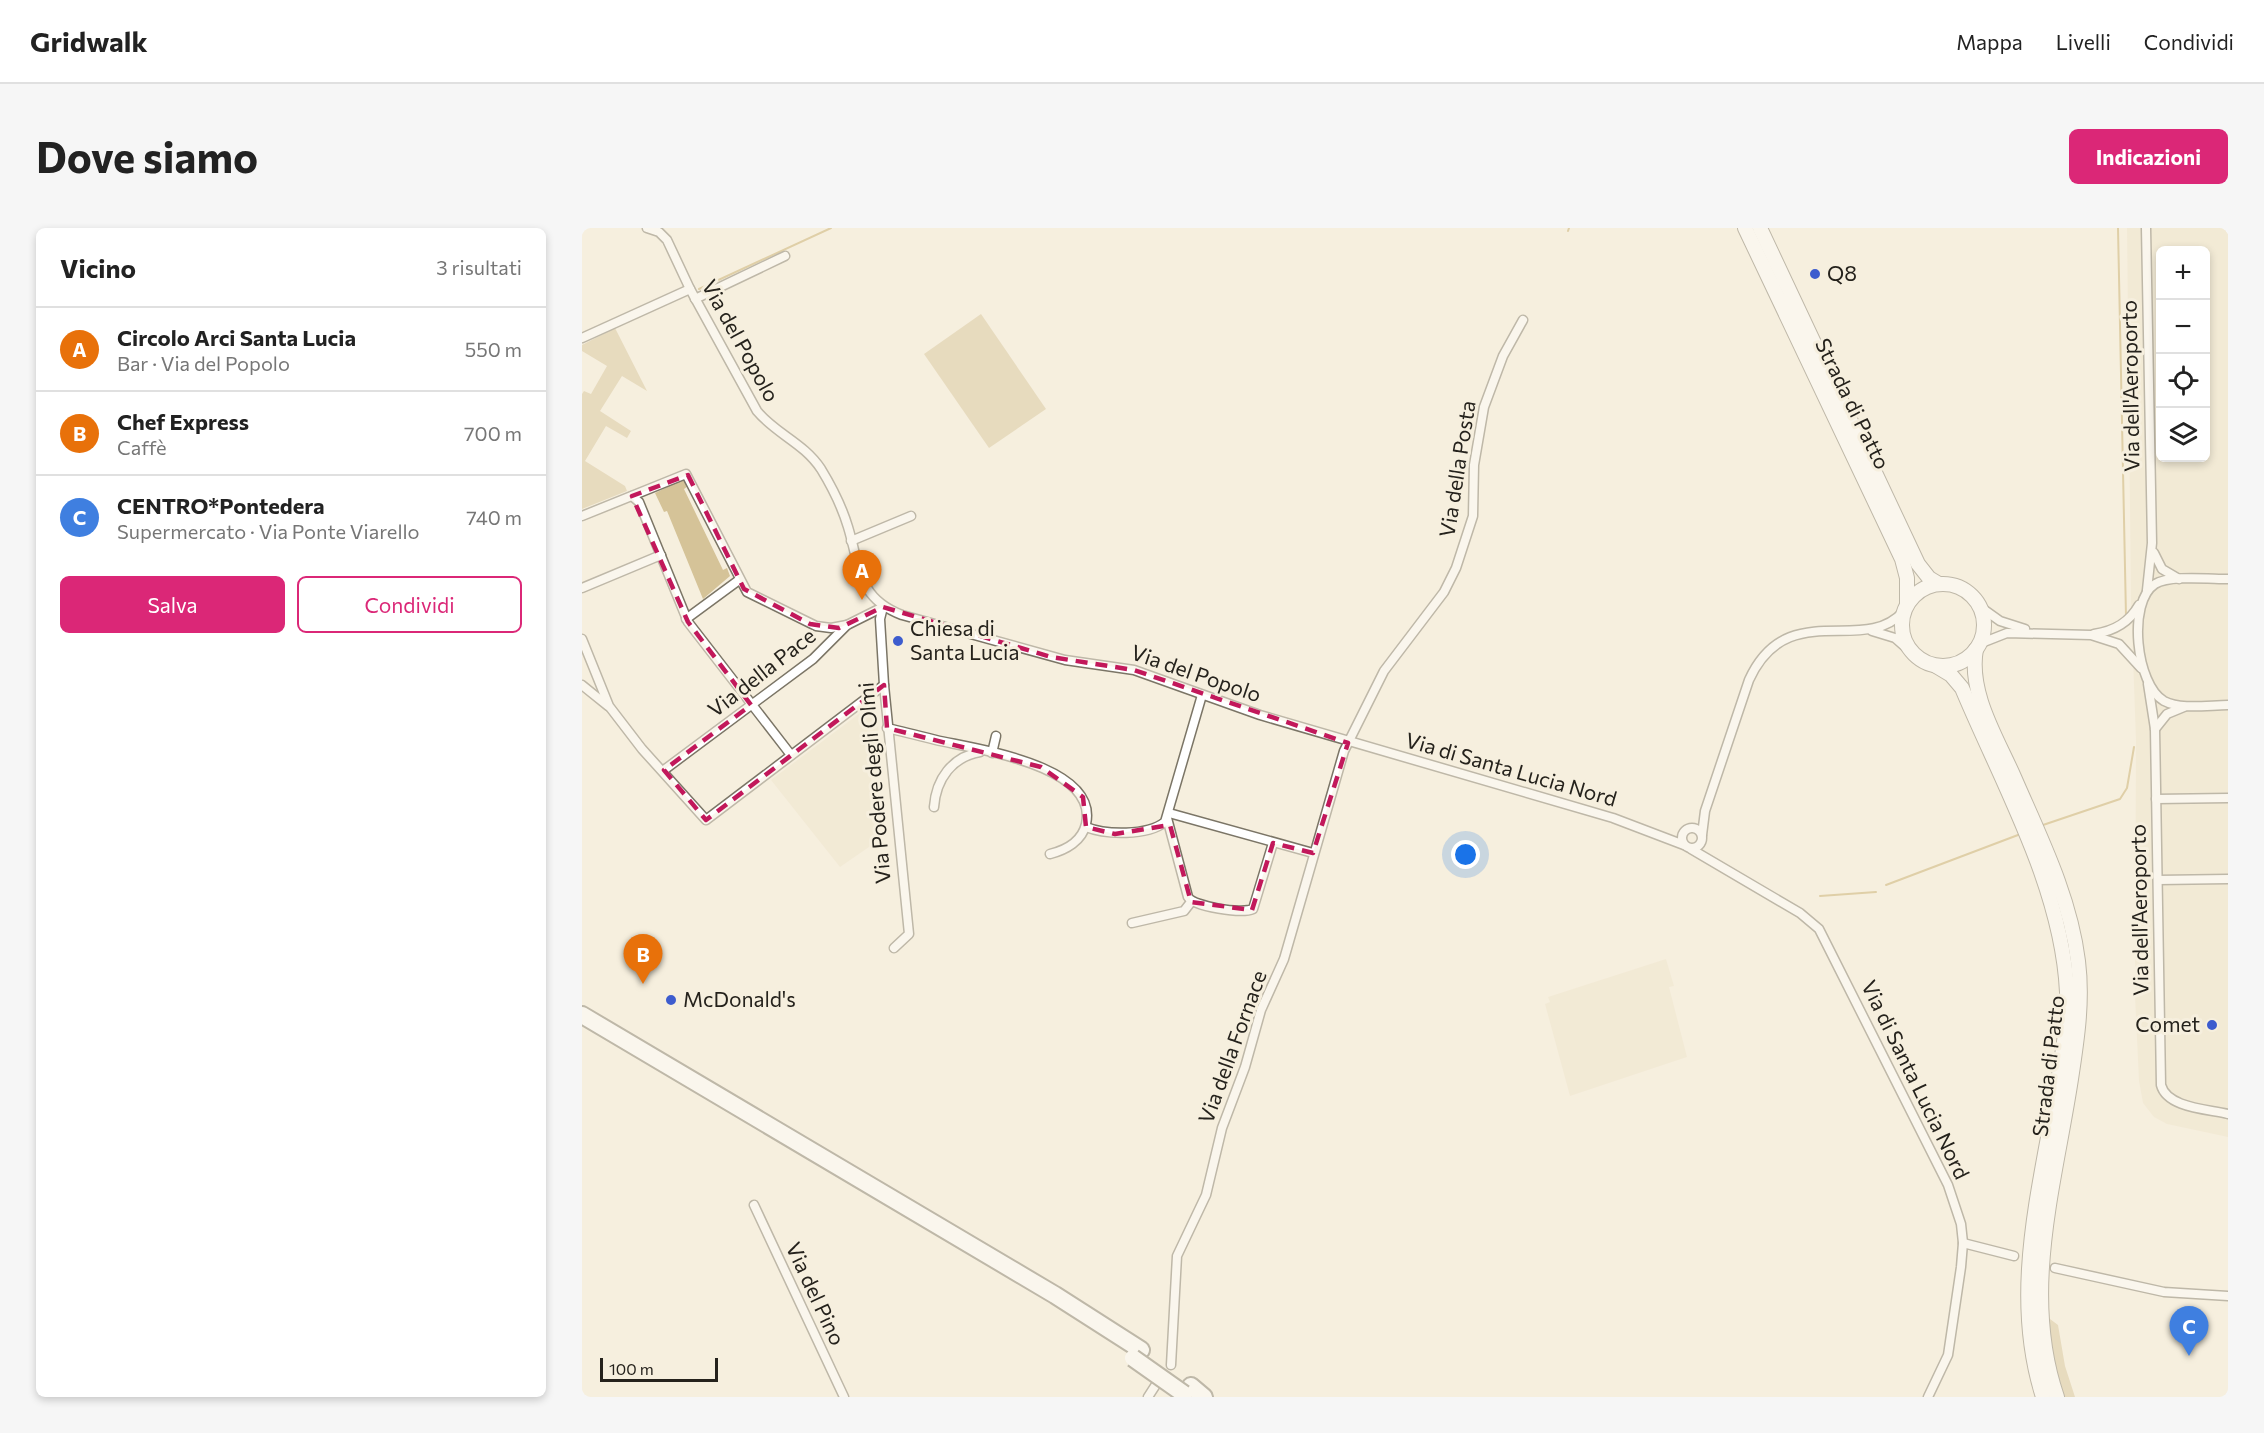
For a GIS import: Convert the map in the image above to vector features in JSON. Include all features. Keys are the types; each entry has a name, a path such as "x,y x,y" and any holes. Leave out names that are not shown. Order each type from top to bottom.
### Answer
{"highway":[{"path":"582,1015 1055,1295 1187,1392 1204,1397"},
{"path":"582,1026 1137,1354"}],"main road":[{"name":"Strada di Patto","path":"1744,228 1902,559 1907,578 1905,608"},
{"name":"Strada di Patto","path":"1760,228 1918,564 1929,578 1939,584"},
{"path":"1939,584 1960,587 1979,606 1984,625 1978,647 1961,662 1936,666 1922,661 1912,652 1903,637 1905,608 1919,591 1939,584"},
{"name":"Strada di Patto","path":"1978,647 1974,667 1980,698 2058,881 2070,916 2079,963 2080,995 2077,1042 2040,1279 2042,1335 2057,1397"},
{"name":"Strada di Patto","path":"1936,666 1951,675 1962,688 2043,879 2064,958 2067,993 2065,1037 2027,1272 2029,1337 2043,1397"}],"street":[{"name":"Via del Popolo","path":"647,228 661,230 690,289 757,411 765,421 806,449 822,471 841,507 861,578 873,598 883,607 902,615 1051,657 1134,670 1202,695 1348,742"},
{"name":"Via dell'Aeroporto","path":"2146,228 2152,543 2147,590"},
{"path":"695,298 785,256"},
{"path":"582,338 690,289"},
{"name":"Via della Posta","path":"1348,742 1384,671 1444,592 1456,568 1473,516 1474,465 1484,407 1503,356 1523,320"},
{"path":"582,516 680,474 688,475 747,592 810,624 831,628 847,625"},
{"path":"632,496 639,502 686,618 791,755"},
{"path":"851,542 911,516"},
{"name":"Via dell'Aeroporto","path":"2152,543 2159,564 2166,573 2179,579"},
{"path":"582,588 661,555"},
{"path":"2091,635 2120,626 2129,620 2147,590 2159,582 2179,579 2228,579"},
{"path":"686,618 739,580"},
{"path":"2141,602 2142,668"},
{"path":"1979,606 2000,621 2034,632"},
{"name":"Via della Pace","path":"664,770 813,659 847,625 883,607"},
{"name":"Via Podere degli Olmi","path":"883,607 880,619 887,728 909,934 894,948"},
{"path":"1705,812 1682,839 1688,847 1701,843 1705,812 1749,680 1760,662 1779,645 1803,633 1822,629 1866,630 1886,626 1905,608"},
{"path":"1866,630 1895,638 1912,652"},
{"path":"1978,647 2007,633 2091,635 2119,644 2142,668"},
{"path":"582,639 609,706"},
{"name":"Via dell'Aeroporto","path":"2142,668 2148,684 2155,729 2162,1089 2173,1101 2228,1114"},
{"path":"2148,684 2164,701 2188,705 2228,705"},
{"path":"582,685 609,706 642,749 664,770 706,820 884,685"},
{"path":"1086,827 1114,834 1158,826 1168,815 1202,695"},
{"path":"2155,729 2167,714 2188,705"},
{"path":"887,728 1031,763 1066,781 1084,801 1087,813 1086,827 1072,844 1050,854"},
{"path":"988,752 996,736"},
{"name":"Via di Santa Lucia Nord","path":"1348,742 1613,818 1664,837 1688,847 1800,913 1821,932 1948,1185 1960,1215 1963,1243 1948,1355 1928,1397"},
{"name":"Via della Fornace","path":"1171,1365 1177,1256 1206,1195 1222,1128 1245,1067 1261,1010 1284,959 1313,853 1348,742"},
{"path":"934,807 938,786 946,770 966,756 988,752"},
{"path":"2156,799 2228,798"},
{"path":"1168,815 1313,853"},
{"path":"1168,815 1191,902"},
{"path":"1664,837 1674,837 1688,830 1698,830 1702,834"},
{"path":"1191,902 1242,911 1253,909 1273,843"},
{"path":"2158,879 2228,879"},
{"path":"1132,923 1184,911 1191,902"},
{"name":"Via del Pino","path":"754,1205 843,1397"},
{"path":"1963,1243 2014,1256"},
{"path":"2055,1268 2164,1292 2228,1296"},
{"path":"1148,1397 1157,1383"}],"highlighted area":[{"path":"688,475 744,589 810,624 839,628 883,607 1051,657 1134,670 1348,743 1313,853 1273,843 1252,910 1191,902 1170,825 1115,834 1086,827 1083,797 1041,767 887,728 884,685 706,820 664,770 751,705 688,622 632,496"}],"shaded area":[{"path":"2127,228 2228,228 2228,1137 2167,1124 2154,1117 2143,1103 2139,1081 2135,996 2136,741 2131,600"},
{"path":"981,314 1046,409 989,448 924,354"},
{"path":"615,328 647,391 622,376 600,411 631,431 627,438 606,426 585,461 625,486 627,491 582,509 582,394 584,391 591,394 607,366 582,351 582,345"},
{"path":"682,480 686,481 688,486 684,489 723,570 727,568 730,576 703,599 667,511 664,512 655,493"},
{"path":"876,701 881,757 870,759 872,791 878,791 882,838 840,867 771,780"},
{"path":"1666,959 1674,986 1669,987 1687,1057 1570,1096 1545,1004 1550,1002 1548,997"},
{"path":"2046,1316 2058,1325 2065,1366 2075,1397 2063,1397 2055,1375"}],"waterway":[{"path":"699,289 831,228"},
{"path":"2118,228 2126,616"},
{"path":"2043,825 2120,799 2127,788 2134,747"},
{"path":"1886,885 2018,835"},
{"path":"1820,896 1876,892"}],"place":[{"name":"Q8","path":"1815,274"},
{"name":"Circolo Arci Santa Lucia","path":"862,600"},
{"name":"Chiesa di Santa Lucia","path":"898,641"},
{"name":"Chef Express","path":"643,984"},
{"name":"McDonald's","path":"671,1000"},
{"name":"Comet","path":"2212,1025"},
{"name":"CENTRO*Pontedera","path":"2189,1356"}]}
